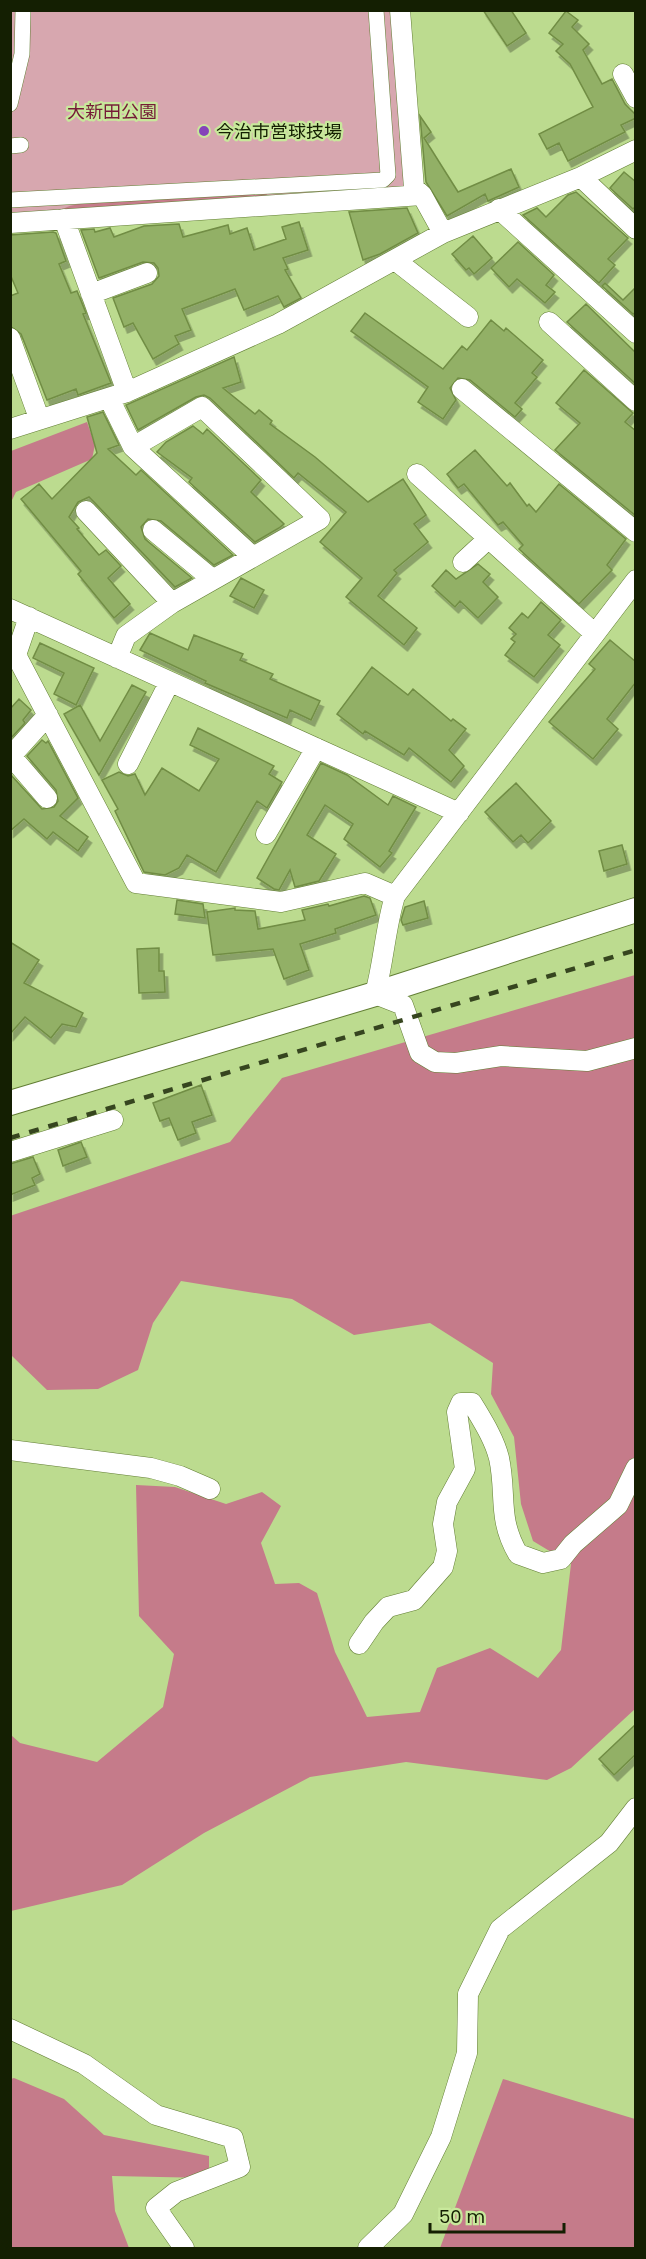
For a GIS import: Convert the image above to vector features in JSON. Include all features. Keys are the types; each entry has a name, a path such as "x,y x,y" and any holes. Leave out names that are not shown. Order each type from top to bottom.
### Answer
{"street":[{"path":"10,104 22,54 23,10"},
{"path":"10,200 383,180 388,175 376,10"},
{"path":"400,10 414,188 422,195 443,233"},
{"path":"623,74 636,98"},
{"path":"10,429 118,395 278,324 443,233 581,177 636,150"},
{"path":"581,177 636,229"},
{"path":"10,223 422,195"},
{"path":"499,209 636,333"},
{"path":"64,219 91,294 133,447 253,557"},
{"path":"396,260 468,317"},
{"path":"91,294 147,273"},
{"path":"549,322 636,401"},
{"path":"10,338 39,418"},
{"path":"462,389 636,532"},
{"path":"117,658 126,636 172,603 320,519 202,407 133,447"},
{"path":"417,474 594,633"},
{"path":"86,511 172,603"},
{"path":"153,530 212,579"},
{"path":"463,562 488,539"},
{"path":"375,994 384,958 385,931 395,896 636,580"},
{"path":"10,609 459,813"},
{"path":"29,616 16,655 136,883 281,902 365,883 395,896"},
{"path":"128,764 169,683"},
{"path":"47,798 11,756 48,715"},
{"path":"266,834 315,748"},
{"path":"10,1103 375,994 636,910"},
{"path":"375,994 404,1005 420,1053 435,1062 456,1063 501,1056 587,1061 636,1048"},
{"path":"10,1152 113,1120"},
{"path":"359,1644 388,1607 414,1600 442,1567 447,1551 443,1524 447,1502 465,1469 457,1412 461,1403 472,1403 499,1457 503,1514 509,1537 519,1554 543,1563 561,1559 573,1544 618,1505 636,1468"},
{"path":"10,1450 151,1468 180,1476 210,1490"},
{"path":"368,2248 403,2214 441,2137 467,2053 468,1994 500,1929 609,1843 636,1808"},
{"path":"10,2029 84,2064 156,2115 233,2138 240,2167 176,2192 156,2208 184,2248"}],"green space":[{"name":"大新田公園","path":"11,11 394,11 406,192 11,220"}],"shaded area":[{"path":"268,192 263,203 69,217 64,209 98,201 127,198"},
{"path":"87,422 95,445 92,459 16,492 11,502 11,451"},
{"path":"635,975 635,1709 571,1768 547,1780 406,1762 310,1777 204,1833 122,1885 11,1911 11,1735 20,1743 97,1762 163,1707 174,1654 139,1616 136,1485 175,1487 226,1504 262,1492 281,1506 261,1543 275,1584 299,1583 317,1593 335,1652 367,1717 420,1712 437,1668 490,1648 538,1678 561,1650 571,1564 533,1541 521,1504 514,1437 491,1394 493,1363 430,1323 354,1335 292,1299 181,1281 153,1323 138,1370 98,1389 47,1390 11,1355 10,1216 230,1142 282,1078"},
{"path":"14,2078 64,2099 104,2135 209,2156 209,2178 112,2176 115,2211 129,2248 11,2248 11,2079"},
{"path":"503,2079 635,2119 635,2248 440,2248"}],"building":[{"path":"483,10 511,10 526,33 507,46"},
{"path":"566,11 578,20 572,27 589,44 583,50 602,84 612,79 625,104 636,115 636,118 621,125 625,132 568,161 559,143 547,149 539,134 593,107 570,64 556,51 563,44 549,33"},
{"path":"420,116 431,132 424,138 458,192 511,169 519,187 488,201 485,194 447,216 426,182"},
{"path":"624,172 636,182 636,206 633,209 610,188"},
{"path":"576,192 628,238 608,259 615,265 599,283 523,215 537,208 546,217 568,195"},
{"path":"407,208 418,233 380,254 363,260 349,212"},
{"path":"299,222 308,250 283,258 288,269 285,270 301,298 284,307 278,296 244,310 235,289 182,309 191,330 175,336 179,344 153,359 133,323 124,327 113,298 152,284 159,276 158,268 154,263 143,262 99,278 81,230 94,229 95,232 110,228 114,237 144,226 179,224 183,237 228,225 230,234 247,228 254,250 286,239 282,227"},
{"path":"56,233 66,261 59,264 71,293 77,291 86,313 83,314 111,383 78,395 76,389 47,400 21,334 10,326 10,296 18,293 10,274 10,235"},
{"path":"473,236 492,258 474,274 469,268 466,270 452,254"},
{"path":"518,242 554,275 546,285 555,292 545,303 517,279 509,287 491,268"},
{"path":"605,283 623,300 636,287 636,312 633,314 602,286"},
{"path":"586,304 636,353 636,384 567,322"},
{"path":"365,313 443,369 462,346 467,350 491,320 504,331 506,328 543,360 532,373 537,377 515,403 522,409 515,417 470,380 458,378 450,388 456,400 443,419 418,402 428,387 351,331"},
{"path":"234,357 241,382 223,388 255,414 259,410 272,421 270,424 315,457 368,502 403,479 426,515 414,524 428,542 394,570 397,573 378,596 417,628 404,645 346,597 362,578 320,542 346,512 298,473 294,478 210,398 204,395 196,397 138,430 126,405"},
{"path":"584,370 633,413 625,422 636,431 636,516 555,450 580,423 556,403"},
{"path":"103,412 119,445 108,449 136,475 141,470 233,555 214,565 161,521 148,519 141,527 145,539 192,578 175,587 89,497 78,502 69,517 79,528 77,529 99,555 106,550 121,566 108,578 130,604 114,618 78,574 81,571 21,499 39,484 52,499 97,453 87,417"},
{"path":"193,426 203,434 207,429 261,480 251,492 284,524 255,542 189,482 192,478 157,452 166,442"},
{"path":"475,450 507,486 510,483 527,506 529,504 536,512 559,484 626,539 607,565 612,570 579,604 519,549 523,545 503,522 498,525 464,484 458,488 447,474"},
{"path":"478,564 490,574 483,582 498,597 478,618 460,601 455,607 432,586 446,570 456,579"},
{"path":"241,578 264,590 254,608 230,596"},
{"path":"541,602 561,620 548,635 560,645 534,677 505,655 515,642 511,639 516,634 509,628 522,613 528,618"},
{"path":"150,633 188,650 194,635 243,654 240,660 273,674 270,679 320,701 311,720 290,710 287,718 205,683 206,681 140,650"},
{"path":"610,640 636,662 636,682 607,719 618,729 593,759 549,722 595,669 589,664"},
{"path":"40,643 94,668 76,705 54,694 64,673 33,658"},
{"path":"372,667 408,695 413,689 451,721 453,719 466,729 449,750 464,766 451,782 409,748 404,755 365,731 363,734 337,714"},
{"path":"132,685 146,692 99,775 64,714 80,705 100,741"},
{"path":"19,699 31,710 23,720 25,723 10,739 10,709"},
{"path":"198,728 274,766 269,774 282,782 267,808 257,801 216,872 187,855 179,868 165,875 144,872 115,811 118,809 102,780 119,772 128,776 135,774 145,795 162,768 199,791 219,759 190,745"},
{"path":"42,740 46,743 48,741 78,798 60,816 88,837 78,851 53,832 47,839 24,819 10,831 10,774 42,809 54,807 58,801 56,790 27,756"},
{"path":"321,763 347,775 388,805 393,796 416,807 389,851 392,853 380,867 344,839 353,824 325,805 307,835 336,854 319,881 295,887 290,870 279,890 274,889 257,878"},
{"path":"516,783 551,821 528,843 521,835 513,842 485,812"},
{"path":"622,845 627,864 604,871 599,851"},
{"path":"364,896 370,898 376,915 335,929 336,933 300,944 309,970 284,979 273,949 213,955 207,912 235,908 235,910 255,911 258,929 305,920 302,910 328,904 329,906"},
{"path":"177,900 203,904 205,918 175,914"},
{"path":"424,901 428,918 403,925 401,920 405,907"},
{"path":"10,942 39,960 24,983 83,1013 76,1027 62,1024 51,1038 25,1017 10,1034"},
{"path":"159,948 159,971 164,971 165,992 139,993 137,949"},
{"path":"201,1085 212,1115 192,1122 196,1133 178,1140 169,1118 160,1121 153,1103"},
{"path":"81,1142 87,1157 63,1166 58,1150"},
{"path":"33,1157 40,1174 32,1178 35,1185 10,1195 10,1164"},
{"path":"636,1724 636,1754 614,1775 599,1759"}],"railway":[{"path":"10,1138 636,950"}],"place":[{"name":"今治市営球技場","path":"204,131"}]}
